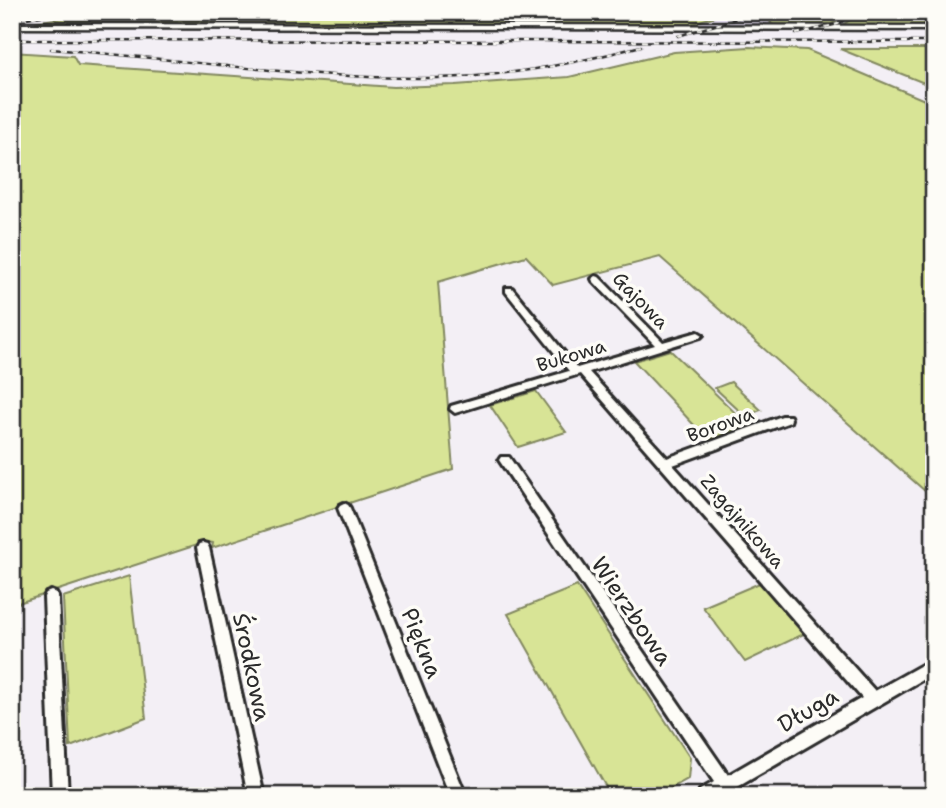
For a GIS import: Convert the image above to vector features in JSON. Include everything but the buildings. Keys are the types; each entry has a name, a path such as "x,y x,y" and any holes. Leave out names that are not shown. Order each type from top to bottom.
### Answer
{"main road":[{"path":"12,26 934,28"}],"street":[{"name":"Gajowa","path":"596,279 661,346"},
{"name":"Zagajnikowa","path":"509,290 579,371 666,463 873,699"},
{"name":"Bukowa","path":"455,409 698,335"},
{"name":"Borowa","path":"666,463 786,419"},
{"name":"Wierzbowa","path":"505,460 725,785"},
{"name":"Piękna","path":"344,508 458,796"},
{"name":"Środkowa","path":"203,548 256,796"},
{"path":"51,597 60,796"},
{"name":"Długa","path":"706,796 934,665"}],"shaded area":[{"path":"729,12 784,12 768,19 773,25 687,25"}],"green space":[{"path":"100,12 729,12 687,25 35,22"},
{"path":"784,12 854,12 830,25 773,25 767,18"},
{"path":"863,12 934,12 934,25 842,25"},
{"path":"749,47 807,50 934,104 934,499 660,257 553,285 526,256 438,282 453,469 212,548 213,543 206,542 12,605 12,52 73,56 78,65 393,87 569,77 674,52"},
{"path":"840,49 934,49 934,87"},
{"path":"670,350 748,425 708,440 634,361"},
{"path":"731,382 761,410 745,416 715,388"},
{"path":"536,391 566,432 518,447 490,405"},
{"path":"129,576 146,718 70,747 63,597"},
{"path":"762,582 806,633 745,662 703,607"},
{"path":"577,586 690,758 688,779 657,796 611,796 508,614"}],"railway":[{"path":"12,20 70,12"},
{"path":"678,36 759,12"},
{"path":"796,34 838,24 859,12"},
{"path":"12,40 934,42"},
{"path":"51,49 340,76 437,78 540,68 641,46"}]}
